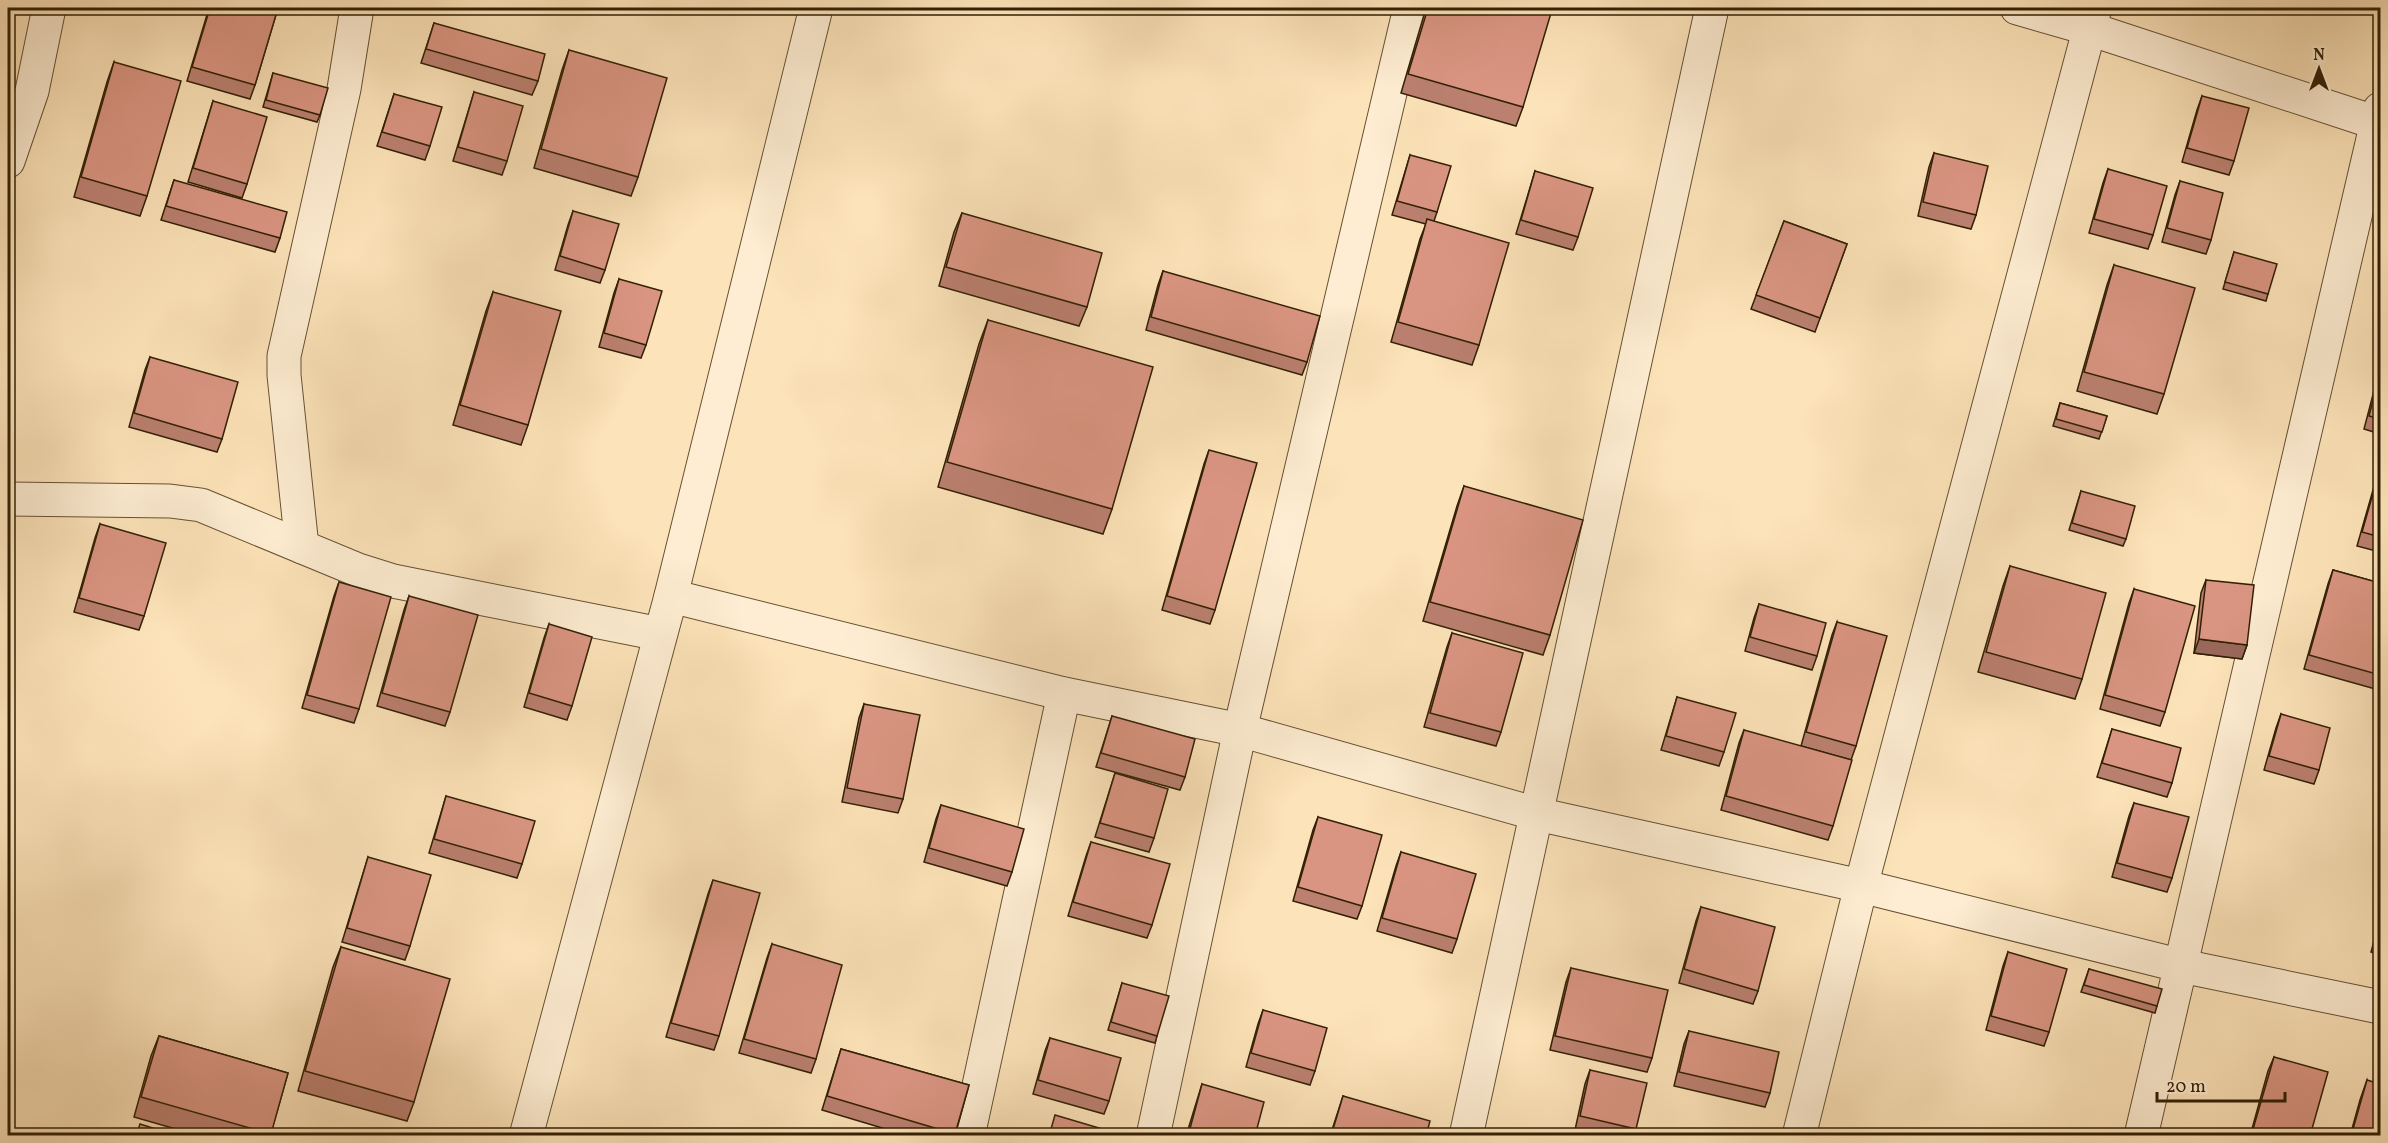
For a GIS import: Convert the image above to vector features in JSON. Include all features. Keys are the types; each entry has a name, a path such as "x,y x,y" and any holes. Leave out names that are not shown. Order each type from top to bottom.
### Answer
{"street":[{"path":"8,161 20,89 49,8"},
{"path":"302,547 284,356 344,89 357,8"},
{"path":"526,1136 671,596 816,8"},
{"path":"1153,1136 1240,730 1410,8"},
{"path":"1466,1136 1712,8"},
{"path":"2017,8 2093,18 2379,118 2142,1136"},
{"path":"1799,1136 1861,886 2093,18"},
{"path":"8,499 170,501 201,505 302,547 393,581 660,634"},
{"path":"671,596 1064,694 1240,730 1537,814 1861,886 2182,966 2380,1007"},
{"path":"968,1136 1064,694"}],"building":[{"path":"210,8 278,8 255,85 192,67"},
{"path":"1428,8 1533,8 1551,13 1523,107 1408,74"},
{"path":"434,23 545,54 538,81 426,49"},
{"path":"569,50 667,78 638,177 541,149"},
{"path":"114,62 181,81 147,196 81,177"},
{"path":"273,73 328,88 320,115 266,100"},
{"path":"474,92 523,106 507,161 458,147"},
{"path":"394,94 442,107 430,146 382,132"},
{"path":"2202,96 2249,108 2234,161 2187,148"},
{"path":"213,101 267,117 247,184 193,168"},
{"path":"1934,153 1988,166 1976,215 1923,202"},
{"path":"1410,155 1451,166 1437,212 1397,201"},
{"path":"2108,169 2167,186 2153,235 2094,219"},
{"path":"1535,171 1593,188 1578,237 1521,220"},
{"path":"174,180 287,212 280,238 166,206"},
{"path":"2180,181 2223,193 2211,240 2167,228"},
{"path":"573,211 619,224 605,270 560,256"},
{"path":"962,213 1102,253 1087,307 946,267"},
{"path":"1427,219 1509,243 1479,345 1398,322"},
{"path":"1784,221 1847,244 1820,318 1756,295"},
{"path":"2234,252 2277,264 2268,294 2225,282"},
{"path":"2114,265 2195,288 2164,394 2084,372"},
{"path":"1163,271 1320,316 1307,362 1151,317"},
{"path":"619,279 662,291 646,345 604,333"},
{"path":"493,292 561,311 528,425 460,405"},
{"path":"988,320 1153,367 1112,509 947,462"},
{"path":"150,357 238,382 222,439 134,413"},
{"path":"2380,373 2380,419 2369,416"},
{"path":"2060,403 2107,416 2102,432 2056,419"},
{"path":"1209,450 1257,463 1215,610 1167,596"},
{"path":"2378,476 2380,477 2380,537 2362,532"},
{"path":"1464,486 1583,520 1550,635 1430,602"},
{"path":"2081,491 2135,506 2126,539 2072,523"},
{"path":"100,524 166,543 144,616 79,598"},
{"path":"2010,566 2106,593 2082,679 1986,652"},
{"path":"2333,570 2380,583 2380,675 2309,655"},
{"path":"2206,580 2254,585 2247,645 2199,639"},
{"path":"339,582 391,597 359,709 307,695"},
{"path":"2134,589 2195,606 2165,712 2105,695"},
{"path":"409,596 478,615 450,712 382,693"},
{"path":"1759,604 1826,623 1817,656 1750,637"},
{"path":"1837,622 1887,636 1856,746 1806,732"},
{"path":"549,624 592,637 572,706 529,693"},
{"path":"1452,633 1523,653 1501,732 1430,713"},
{"path":"1677,697 1736,713 1724,752 1666,736"},
{"path":"864,704 920,715 903,799 847,788"},
{"path":"2281,714 2330,728 2319,770 2269,756"},
{"path":"1112,716 1195,739 1185,777 1101,753"},
{"path":"2112,729 2181,748 2172,783 2102,763"},
{"path":"1744,730 1852,760 1833,826 1726,796"},
{"path":"1115,773 1168,789 1154,838 1100,823"},
{"path":"446,796 535,821 522,864 434,839"},
{"path":"2134,803 2189,817 2172,878 2117,863"},
{"path":"941,805 1024,829 1012,872 929,848"},
{"path":"1318,817 1382,835 1362,906 1298,887"},
{"path":"1091,842 1170,864 1152,925 1073,902"},
{"path":"1401,852 1476,874 1457,939 1382,918"},
{"path":"368,857 431,875 410,946 347,928"},
{"path":"713,880 760,893 719,1036 671,1023"},
{"path":"1701,907 1775,927 1758,991 1684,969"},
{"path":"2380,920 2380,947 2373,945"},
{"path":"772,944 842,965 816,1059 744,1039"},
{"path":"341,947 450,979 414,1102 305,1071"},
{"path":"2008,952 2067,969 2049,1032 1991,1016"},
{"path":"1571,968 1668,990 1652,1058 1555,1036"},
{"path":"2089,969 2162,989 2157,1006 2084,985"},
{"path":"1122,983 1169,996 1157,1036 1111,1022"},
{"path":"1263,1010 1327,1028 1315,1071 1251,1053"},
{"path":"1689,1031 1779,1052 1770,1093 1679,1072"},
{"path":"159,1036 288,1073 271,1134 141,1097"},
{"path":"1050,1038 1121,1058 1109,1101 1038,1080"},
{"path":"841,1049 969,1085 955,1134 827,1096"},
{"path":"2274,1057 2328,1072 2310,1136 2251,1136"},
{"path":"1590,1070 1647,1083 1636,1129 1580,1116"},
{"path":"2367,1080 2380,1084 2380,1136 2351,1136"},
{"path":"1202,1084 1264,1102 1255,1136 1188,1136"},
{"path":"1343,1096 1430,1121 1426,1136 1331,1136"},
{"path":"1055,1115 1126,1136 1049,1136"},
{"path":"140,1124 178,1136 136,1136"}]}
